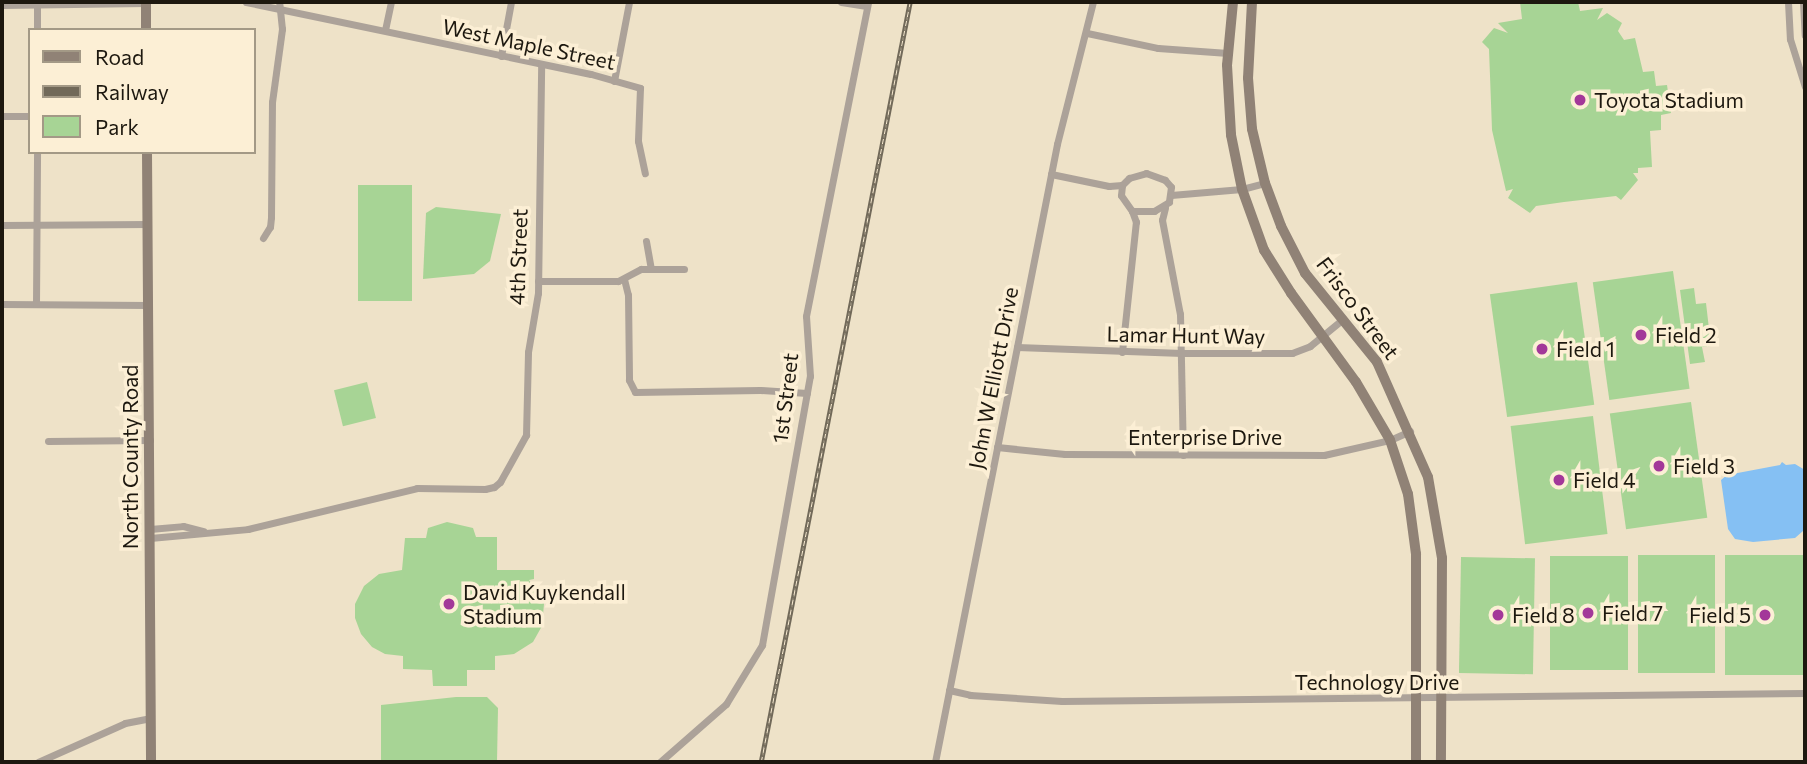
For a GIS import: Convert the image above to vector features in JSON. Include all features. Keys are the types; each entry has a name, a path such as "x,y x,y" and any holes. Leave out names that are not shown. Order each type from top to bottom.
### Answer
{"street":[{"name":"West Maple Street","path":"246,2 278,5 640,88 638,141 645,173"},
{"path":"386,30 391,2"},
{"path":"501,56 511,2"},
{"path":"614,81 629,2"},
{"path":"841,2 867,4"},
{"name":"John W Elliott Drive","path":"935,762 1051,174 1093,2"},
{"path":"1233,2 1228,53 1231,135 1242,189 1264,250 1356,382 1390,440 1408,494 1416,554 1416,762"},
{"name":"Frisco Street","path":"1252,2 1248,78 1252,130 1265,183 1281,226 1305,273 1377,362 1410,431 1428,477 1442,558 1440,762"},
{"path":"1788,2 1790,40 1805,87"},
{"path":"1803,2 1805,35"},
{"path":"2,5 146,3 146,28"},
{"path":"37,4 37,28"},
{"name":"1st Street","path":"660,762 726,704 762,645 807,393 810,351 806,316 867,4"},
{"path":"263,239 267,235 271,217 272,102 282,29 278,5"},
{"path":"1087,33 1158,48 1228,53"},
{"name":"4th Street","path":"150,533 183,526 210,533 248,529 416,488 494,488 526,435 528,352 538,281 541,65"},
{"path":"2,116 28,116"},
{"path":"36,304 37,154"},
{"name":"North County Road","path":"147,154 150,762"},
{"path":"1121,195 1122,185 1129,178 1146,173 1165,180 1171,191 1162,220 1180,314 1183,454"},
{"path":"1051,174 1109,186 1122,185"},
{"path":"1171,191 1242,189 1265,183"},
{"path":"1109,186 1121,195 1136,222 1122,352"},
{"path":"1132,211 1150,212 1165,208"},
{"path":"1150,212 1162,220"},
{"path":"1136,222 1150,212"},
{"path":"2,225 148,224"},
{"path":"646,241 652,269"},
{"path":"538,281 624,279 629,273 652,269 684,269"},
{"path":"624,279 628,295 629,380 635,392 760,390 807,393"},
{"path":"2,304 148,305"},
{"name":"Lamar Hunt Way","path":"1017,347 1122,352 1292,353 1322,336 1343,319"},
{"name":"Enterprise Drive","path":"998,447 1065,454 1324,455 1390,440 1410,431"},
{"path":"48,442 150,440"},
{"name":"Technology Drive","path":"949,690 970,695 1062,701 1805,693"},
{"path":"38,762 125,723 150,718"}],"green space":[{"name":"Toyota Stadium","path":"1520,2 1578,2 1580,11 1603,8 1597,20 1607,13 1622,23 1618,31 1624,40 1635,38 1643,72 1654,71 1656,86 1667,85 1671,113 1661,115 1661,130 1650,131 1652,167 1638,168 1638,173 1633,173 1638,180 1621,200 1616,196 1536,206 1530,213 1508,198 1513,189 1506,191 1492,130 1489,49 1482,42 1494,28 1508,33 1498,23 1522,19"},
{"path":"358,185 412,185 412,301 358,301"},
{"path":"436,207 501,214 490,261 474,274 423,279 426,213"},
{"name":"Field 2","path":"1673,271 1690,389 1609,400 1593,282"},
{"name":"Field 1","path":"1577,282 1594,405 1507,417 1490,294"},
{"path":"1694,288 1696,304 1706,303 1711,346 1702,347 1705,362 1690,364 1680,290"},
{"path":"367,382 376,418 343,426 334,390"},
{"name":"Field 3","path":"1691,402 1707,518 1626,529 1610,413"},
{"name":"Field 4","path":"1593,416 1608,534 1525,544 1511,426"},
{"name":"David Kuykendall Stadium","path":"447,522 473,528 476,537 497,537 497,570 534,570 534,579 529,580 544,604 542,626 533,642 514,654 495,656 495,670 467,670 467,686 433,686 432,670 403,669 403,656 385,654 372,647 361,634 355,618 355,604 364,586 379,574 402,570 405,538 426,538 428,528"},
{"path":"1638,555 1715,555 1715,673 1638,673"},
{"name":"Field 5","path":"1725,555 1805,555 1805,675 1725,675"},
{"name":"Field 7","path":"1550,556 1628,556 1628,670 1550,670"},
{"name":"Field 8","path":"1461,557 1535,558 1533,674 1459,673"},
{"path":"456,697 487,697 498,708 497,762 381,762 381,705"}],"water":[{"path":"1782,462 1786,465 1795,464 1805,470 1803,531 1795,538 1753,542 1735,539 1728,529 1721,480 1727,475 1780,465"}],"railway":[{"path":"761,762 910,2"}],"place":[{"name":"Toyota Stadium","path":"1580,100"},
{"name":"Field 2","path":"1641,335"},
{"name":"Field 1","path":"1542,349"},
{"name":"Field 3","path":"1659,466"},
{"name":"Field 4","path":"1559,480"},
{"name":"David Kuykendall Stadium","path":"449,604"},
{"name":"Field 7","path":"1588,613"},
{"name":"Field 8","path":"1498,615"},
{"name":"Field 5","path":"1765,615"}]}
